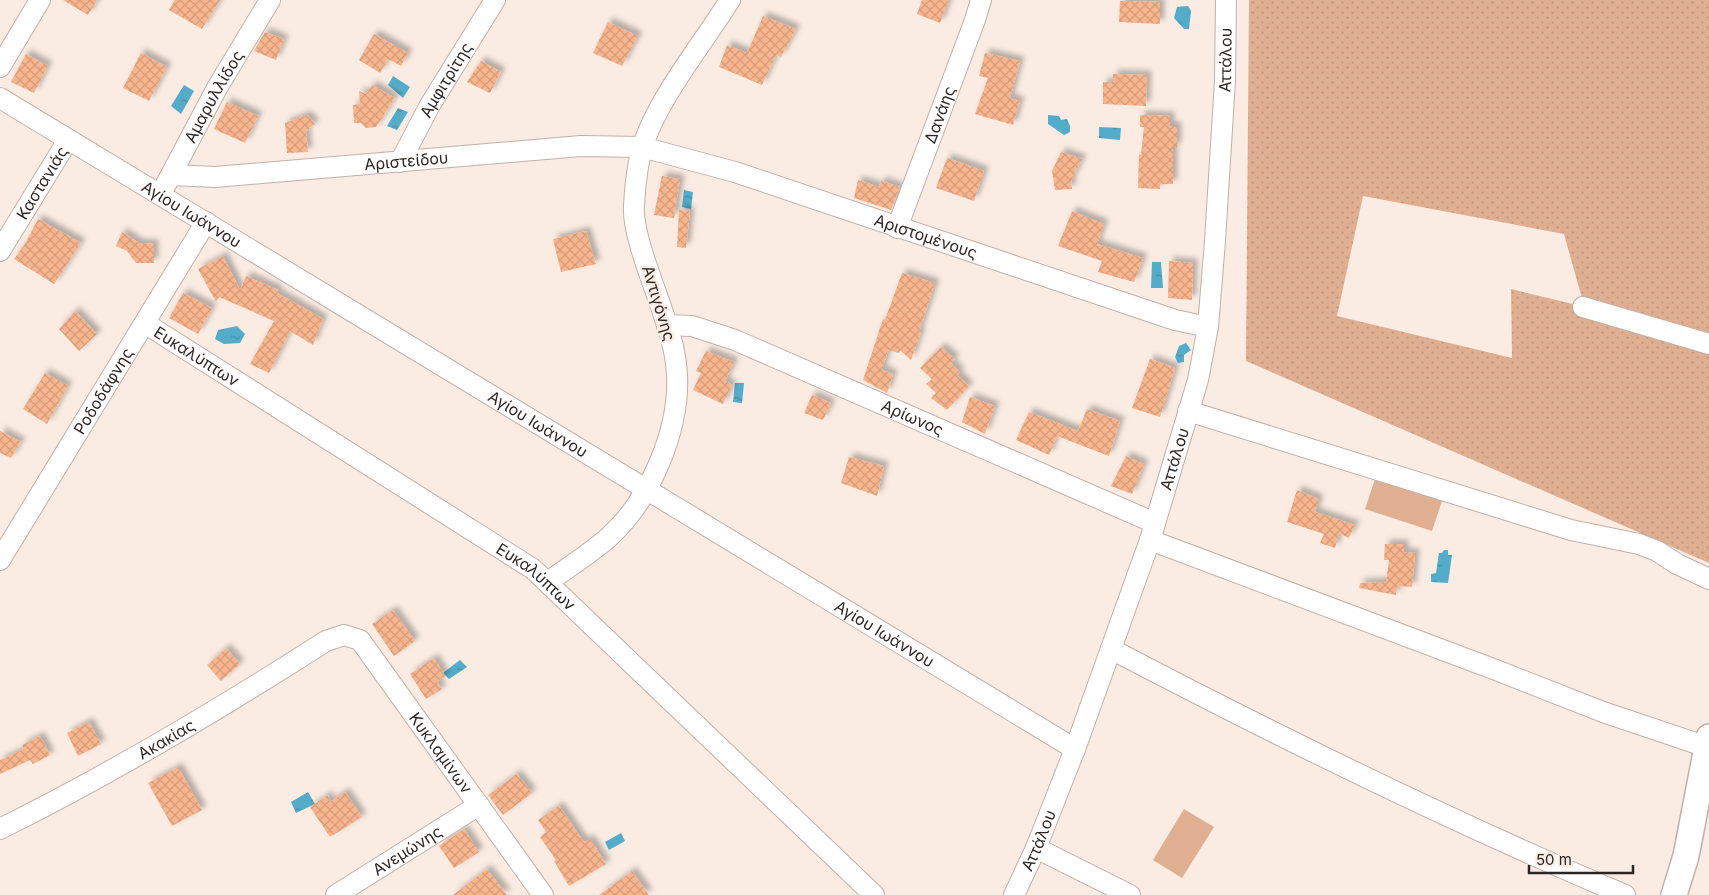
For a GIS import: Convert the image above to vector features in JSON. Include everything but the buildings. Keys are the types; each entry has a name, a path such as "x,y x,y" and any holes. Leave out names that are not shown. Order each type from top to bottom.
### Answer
{"main road":[{"path":"1674,895 1686,856 1708,742"},
{"path":"1691,895 1709,827"}],"street":[{"path":"0,67 40,0"},
{"name":"Αμαρυλλίδος","path":"161,194 217,88 270,0"},
{"name":"Αμφιτρίτης","path":"400,162 430,105 495,0"},
{"name":"Αντιγόνης","path":"548,582 609,537 648,489 663,452 676,395 676,360 634,218 642,147 657,114 730,0"},
{"name":"Δανάης","path":"897,228 981,0"},
{"name":"Αττάλου","path":"1014,895 1036,848 1075,749 1111,649 1153,531 1198,380 1208,327 1222,131 1226,0"},
{"name":"Αγίου Ιωάννου","path":"0,98 1075,749"},
{"name":"Καστανιάς","path":"0,251 68,140"},
{"name":"Αριστείδου","path":"171,175 215,177 581,146 642,147"},
{"name":"Αριστομένους","path":"642,147 735,172 1175,320 1208,327"},
{"name":"Ροδοδάφνης","path":"0,560 146,324 206,222"},
{"path":"1584,307 1709,344"},
{"name":"Ευκαλύπτων","path":"146,324 524,562 548,582 874,895"},
{"name":"Αρίωνος","path":"667,325 692,326 735,340 1153,531 1496,670 1603,712 1708,742"},
{"path":"1188,411 1571,530 1639,544 1657,551 1693,573 1709,580"},
{"name":"Κυκλαμίνων","path":"326,641 344,635 360,640 543,895"},
{"name":"Ακακίας","path":"0,828 68,796 222,708 326,641"},
{"path":"1111,649 1342,766 1540,859 1625,895"},
{"name":"Ανεμώνης","path":"336,895 479,805"},
{"path":"1036,848 1130,895"}],"shaded area":[{"path":"1249,0 1709,0 1709,341 1583,302 1564,234 1363,196 1337,316 1512,358 1511,289 1577,305 1709,348 1709,563 1246,361"},
{"path":"1376,476 1443,498 1432,531 1365,509"},
{"path":"1184,809 1214,827 1182,878 1153,860"}],"water":[{"path":"1188,6 1191,11 1189,29 1184,29 1174,18 1177,7"},
{"path":"393,76 410,87 403,98 388,85"},
{"path":"184,85 194,91 181,114 171,106"},
{"path":"398,108 408,112 397,130 387,126"},
{"path":"1048,115 1059,116 1061,120 1067,119 1070,132 1064,135 1048,124"},
{"path":"1099,127 1121,128 1120,140 1099,138"},
{"path":"684,190 693,192 691,209 682,207"},
{"path":"1152,262 1161,262 1163,288 1151,288"},
{"path":"237,326 245,334 240,343 224,344 215,339 218,330"},
{"path":"1186,343 1191,350 1184,355 1184,362 1178,363 1175,357 1179,346"},
{"path":"735,383 744,383 742,403 733,402"},
{"path":"1444,550 1448,550 1448,555 1452,555 1448,583 1431,582 1431,574 1436,573 1439,553 1442,553"},
{"path":"460,660 467,667 449,679 443,673"},
{"path":"308,792 315,804 296,813 291,802"},
{"path":"621,833 625,841 609,850 605,842"}]}
